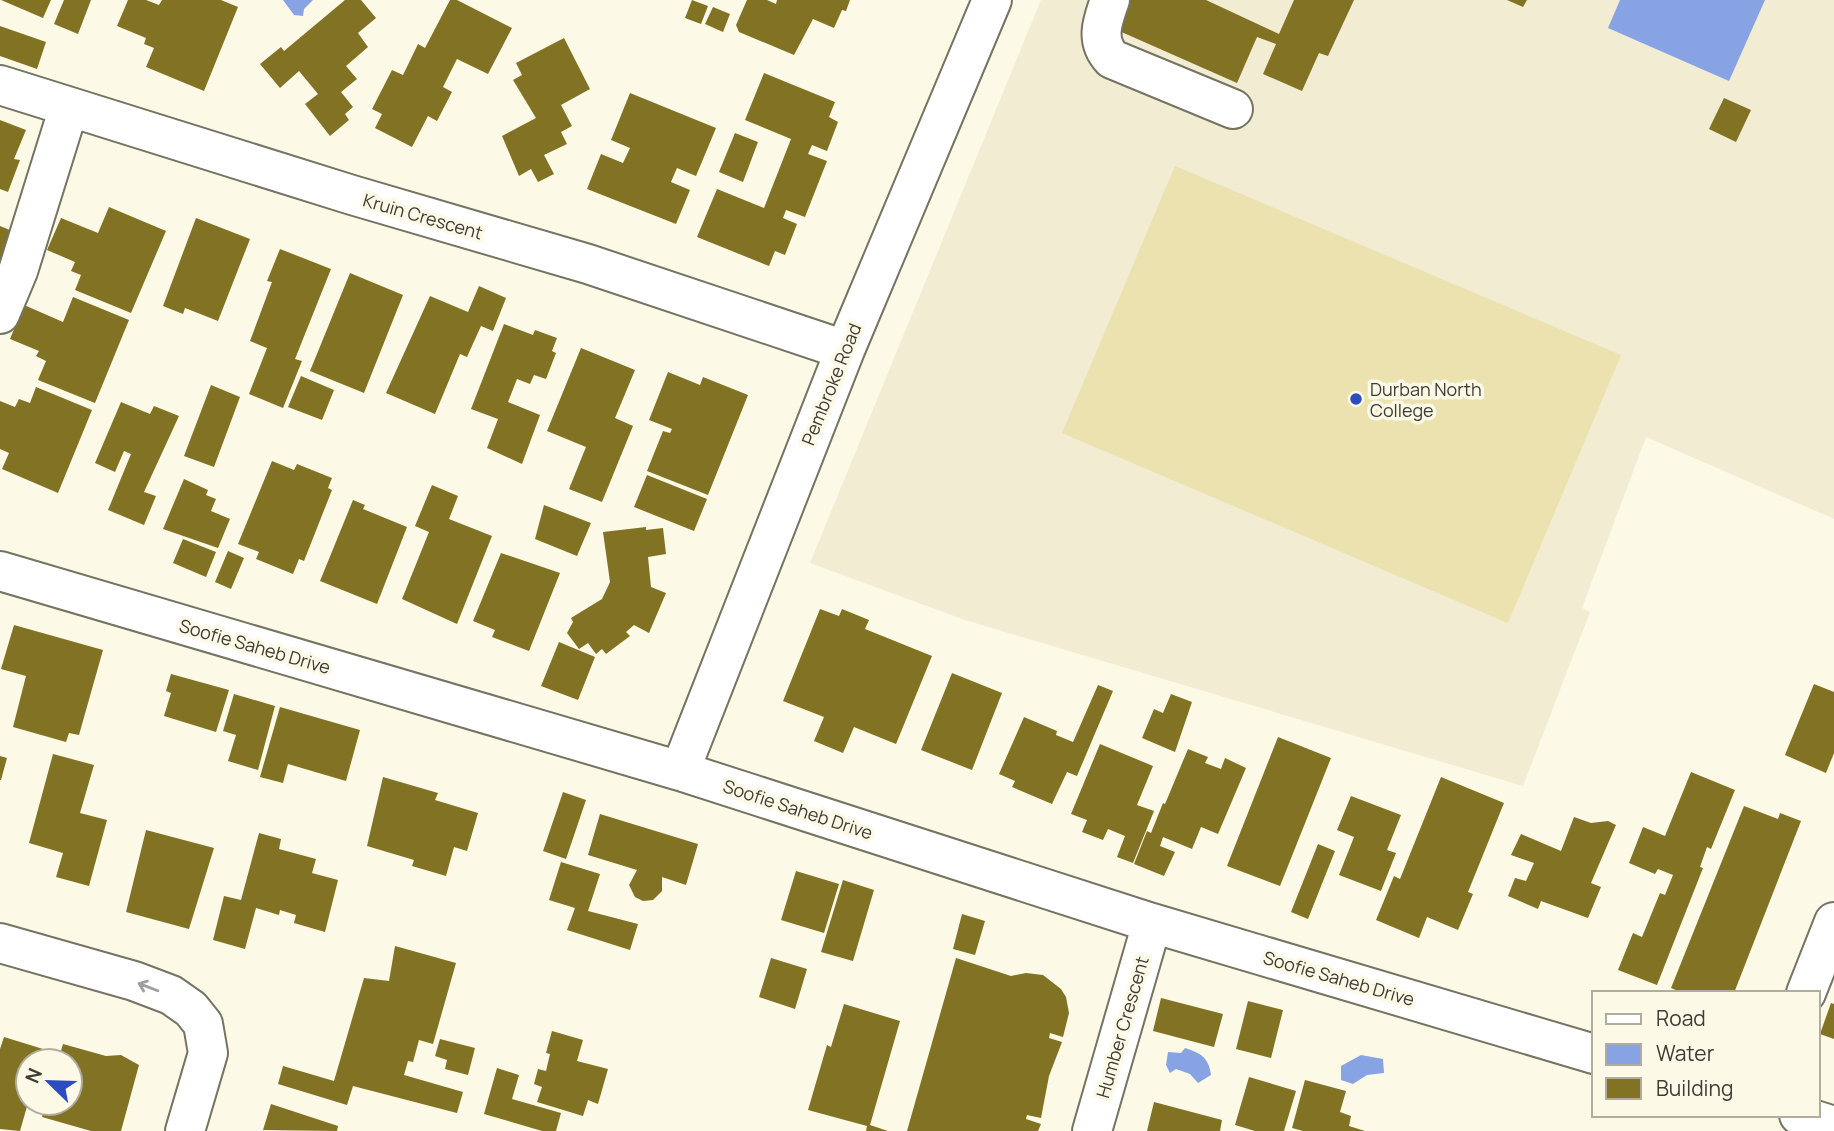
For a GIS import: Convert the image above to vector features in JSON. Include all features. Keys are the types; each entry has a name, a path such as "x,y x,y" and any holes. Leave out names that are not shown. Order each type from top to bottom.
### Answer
{"street":[{"name":"Pembroke Road","path":"680,771 845,349 992,0"},
{"path":"1110,0 1101,32 1102,48 1112,59 1233,109"},
{"name":"Kruin Crescent","path":"0,85 352,195 588,264 845,349"},
{"path":"0,314 18,271 69,107"},
{"name":"Soofie Saheb Drive","path":"0,571 680,771 1152,923 1592,1053"},
{"path":"1806,991 1834,922"},
{"name":"Humber Crescent","path":"1092,1131 1152,923"},
{"path":"0,943 134,981 171,995 191,1009 203,1024 208,1053 185,1131"},
{"path":"1805,1117 1834,1126"}],"shaded area":[{"name":"Durban North College","path":"1041,0 1834,0 1834,519 1646,437 1582,608 1590,612 1523,786 965,620 810,563"},
{"path":"1175,166 1621,355 1508,623 1062,433"}],"water":[{"path":"283,0 313,0 304,9 303,16 294,15"},
{"path":"1620,0 1765,0 1729,81 1608,28"},
{"path":"1185,1048 1203,1057 1211,1075 1198,1083 1190,1074 1176,1069 1170,1073 1166,1065 1168,1052 1181,1053"},
{"path":"1361,1055 1383,1059 1384,1073 1367,1075 1353,1084 1341,1080 1341,1066"}],"building":[{"path":"1,0 51,0 43,18"},
{"path":"64,0 91,0 78,34 54,24"},
{"path":"128,0 146,0 159,5 162,0 221,0 238,7 204,91 146,67 154,48 144,44 146,38 117,26"},
{"path":"345,0 361,0 376,18 358,33 368,47 346,66 357,79 341,92 353,107 345,114 349,120 330,136 305,104 318,94 299,71 280,88 260,64 281,47 284,51"},
{"path":"450,0 457,0 512,28 488,74 457,59 443,87 452,92 437,121 428,116 412,147 375,128 382,114 372,109 392,70 403,75 418,44 425,48"},
{"path":"692,0 708,6 701,24 685,18"},
{"path":"747,0 767,0 776,4 777,0 850,0 834,28 813,19 794,55 739,32 736,25"},
{"path":"1130,0 1206,0 1279,34 1294,0 1354,0 1328,56 1319,53 1302,91 1263,74 1276,44 1257,37 1237,83 1117,30"},
{"path":"1507,0 1527,0 1523,7"},
{"path":"713,7 730,14 723,32 705,24"},
{"path":"0,26 46,42 37,69 0,56"},
{"path":"564,38 590,89 561,105 572,126 561,132 567,144 544,155 554,174 538,182 531,169 519,176 502,136 536,118 513,80 522,75 516,63"},
{"path":"764,73 835,102 829,117 838,122 827,151 812,145 808,154 827,161 805,217 786,210 783,218 797,224 785,255 775,251 769,266 697,237 717,189 764,208 791,139 745,120"},
{"path":"630,93 716,128 696,176 677,168 671,182 690,190 676,224 587,189 601,154 623,163 630,148 611,140"},
{"path":"1724,98 1751,110 1736,142 1709,129"},
{"path":"0,120 26,130 14,159 20,160 8,192 0,189"},
{"path":"735,133 758,142 743,182 719,172"},
{"path":"109,207 166,231 131,313 75,290 81,275 71,271 75,262 47,250 61,218 98,233"},
{"path":"196,218 250,239 218,321 185,308 183,314 163,306"},
{"path":"0,226 17,233 0,267"},
{"path":"280,249 331,269 295,359 302,361 283,408 249,394 267,348 250,341 272,282 267,281"},
{"path":"350,273 403,295 364,393 310,371"},
{"path":"479,286 506,298 493,331 481,326 467,357 460,354 435,414 386,393 430,296 468,312"},
{"path":"73,297 129,320 95,403 38,380 46,361 36,356 39,351 10,339 24,305 63,322"},
{"path":"504,324 533,335 535,330 557,338 552,351 556,353 546,379 534,375 530,384 517,379 508,402 540,415 522,464 487,448 498,419 471,409"},
{"path":"581,348 635,370 615,418 633,426 602,502 569,489 586,447 547,431"},
{"path":"668,372 700,385 703,377 748,395 708,495 647,471 663,431 670,433 672,429 649,420"},
{"path":"301,376 334,390 322,420 288,407"},
{"path":"211,385 240,397 214,467 184,456"},
{"path":"36,387 92,410 58,493 2,469 9,453 0,449 0,401 15,407 19,399 30,403"},
{"path":"121,402 150,414 154,406 179,416 144,492 156,496 144,525 108,510 131,454 124,451 115,472 95,463"},
{"path":"272,461 294,470 297,464 332,478 328,488 332,490 304,561 299,559 293,574 256,559 259,552 238,544"},
{"path":"647,475 707,499 694,531 634,507"},
{"path":"184,479 208,490 206,495 216,499 211,511 230,519 218,548 163,529"},
{"path":"432,485 458,496 449,519 492,536 457,624 402,599 429,532 415,526"},
{"path":"353,500 365,505 363,509 407,527 377,604 320,581"},
{"path":"544,505 591,523 577,556 535,539"},
{"path":"646,527 646,530 663,528 666,554 648,557 651,587 666,593 649,633 634,625 626,632 630,636 606,654 602,649 596,654 588,643 579,649 567,633 573,622 571,618 602,599 610,582 603,532"},
{"path":"183,539 216,552 206,577 173,563"},
{"path":"228,551 244,558 231,589 215,582"},
{"path":"501,553 560,573 529,651 492,637 495,630 473,621"},
{"path":"820,609 839,616 842,609 869,620 865,629 932,656 896,744 854,727 843,753 814,741 824,717 783,701"},
{"path":"14,625 103,650 79,735 69,733 66,742 13,727 26,676 1,669"},
{"path":"559,642 595,657 578,700 541,686"},
{"path":"952,673 1002,693 972,770 921,750"},
{"path":"171,674 229,690 216,732 164,716 171,693 166,691"},
{"path":"1814,684 1834,692 1834,753 1826,773 1785,755"},
{"path":"1098,685 1113,691 1077,776 1067,772 1052,804 1012,787 1015,781 999,774 1024,717 1057,731 1056,735 1073,742"},
{"path":"234,694 275,706 258,770 228,761 236,735 223,731"},
{"path":"1171,694 1192,702 1175,752 1142,738 1154,709 1163,713"},
{"path":"280,707 360,730 346,781 288,764 283,783 260,777"},
{"path":"1278,737 1331,758 1280,886 1227,866"},
{"path":"1100,744 1153,766 1137,805 1154,811 1133,863 1117,857 1125,836 1108,829 1103,840 1082,832 1087,820 1071,814"},
{"path":"1188,749 1208,757 1205,763 1221,769 1225,758 1246,768 1218,834 1201,827 1192,849 1163,837 1160,846 1175,852 1164,876 1134,864 1147,831 1151,833 1163,803 1165,804"},
{"path":"53,754 94,765 80,813 107,820 89,886 56,877 63,853 29,843"},
{"path":"0,756 7,758 1,780 0,780"},
{"path":"1691,772 1735,790 1711,849 1707,847 1700,867 1703,868 1657,985 1618,970 1633,933 1642,937 1660,893 1665,895 1673,875 1658,869 1655,874 1629,863 1643,827 1665,836"},
{"path":"383,777 438,793 435,800 478,813 467,851 454,847 446,876 412,866 414,860 367,846"},
{"path":"1441,777 1504,803 1468,892 1473,894 1458,930 1427,917 1419,938 1376,920 1394,876 1400,879"},
{"path":"563,792 586,800 566,859 543,851"},
{"path":"1351,796 1401,815 1387,850 1396,853 1381,891 1339,875 1354,837 1337,830"},
{"path":"1744,806 1778,819 1780,813 1801,821 1735,991 1678,991 1671,988"},
{"path":"600,814 698,844 686,885 662,877 662,891 653,900 643,901 635,897 629,885 637,870 588,855"},
{"path":"1574,817 1591,823 1608,821 1616,825 1591,883 1601,887 1588,918 1541,901 1538,909 1508,896 1515,878 1526,881 1534,863 1511,855 1521,834 1561,851"},
{"path":"146,830 214,848 189,929 126,912"},
{"path":"259,833 281,839 279,849 316,859 312,873 338,880 325,932 294,923 296,915 280,910 279,915 256,908 245,949 213,940 224,896 241,900"},
{"path":"1318,844 1335,851 1308,919 1291,912"},
{"path":"561,862 600,874 588,911 638,924 630,950 567,930 575,908 549,900"},
{"path":"796,871 839,884 824,933 781,920"},
{"path":"843,880 874,890 853,961 821,952"},
{"path":"962,914 985,921 975,955 953,949"},
{"path":"395,946 456,963 433,1044 419,1040 413,1062 408,1061 404,1075 463,1092 457,1113 353,1086 347,1105 278,1084 283,1066 334,1081 364,978 389,981"},
{"path":"771,958 807,969 795,1009 759,997"},
{"path":"956,958 1011,976 1026,973 1043,975 1061,989 1066,997 1069,1013 1063,1037 1050,1033 1049,1038 1062,1042 1049,1076 1041,1118 1027,1115 1026,1119 1041,1124 1038,1131 907,1131"},
{"path":"1161,998 1223,1014 1214,1047 1153,1031"},
{"path":"1248,1001 1283,1010 1271,1058 1236,1049"},
{"path":"1831,1003 1834,1004 1834,1039 1820,1034"},
{"path":"844,1004 900,1021 870,1125 888,1131 866,1131 867,1126 808,1110 827,1045 831,1047"},
{"path":"552,1031 583,1040 577,1061 608,1069 598,1104 588,1100 583,1116 537,1102 542,1087 534,1084 538,1069 546,1071 550,1054 546,1053"},
{"path":"4,1037 36,1047 14,1047 14,1117 24,1117 20,1131 0,1129 0,1049"},
{"path":"440,1039 475,1048 468,1075 445,1069 447,1060 435,1056"},
{"path":"84,1050 106,1056 121,1055 139,1065 121,1131 91,1131 42,1117 84,1117"},
{"path":"497,1068 519,1075 512,1099 561,1113 556,1131 542,1131 484,1114"},
{"path":"1249,1077 1296,1091 1284,1131 1255,1131 1235,1125"},
{"path":"1305,1080 1346,1091 1340,1112 1351,1116 1349,1126 1365,1131 1303,1131 1292,1128"},
{"path":"1154,1102 1222,1120 1220,1131 1147,1131"},
{"path":"271,1104 338,1126 337,1131 263,1130"}],"place":[{"name":"Durban North College","path":"1356,399"}]}
